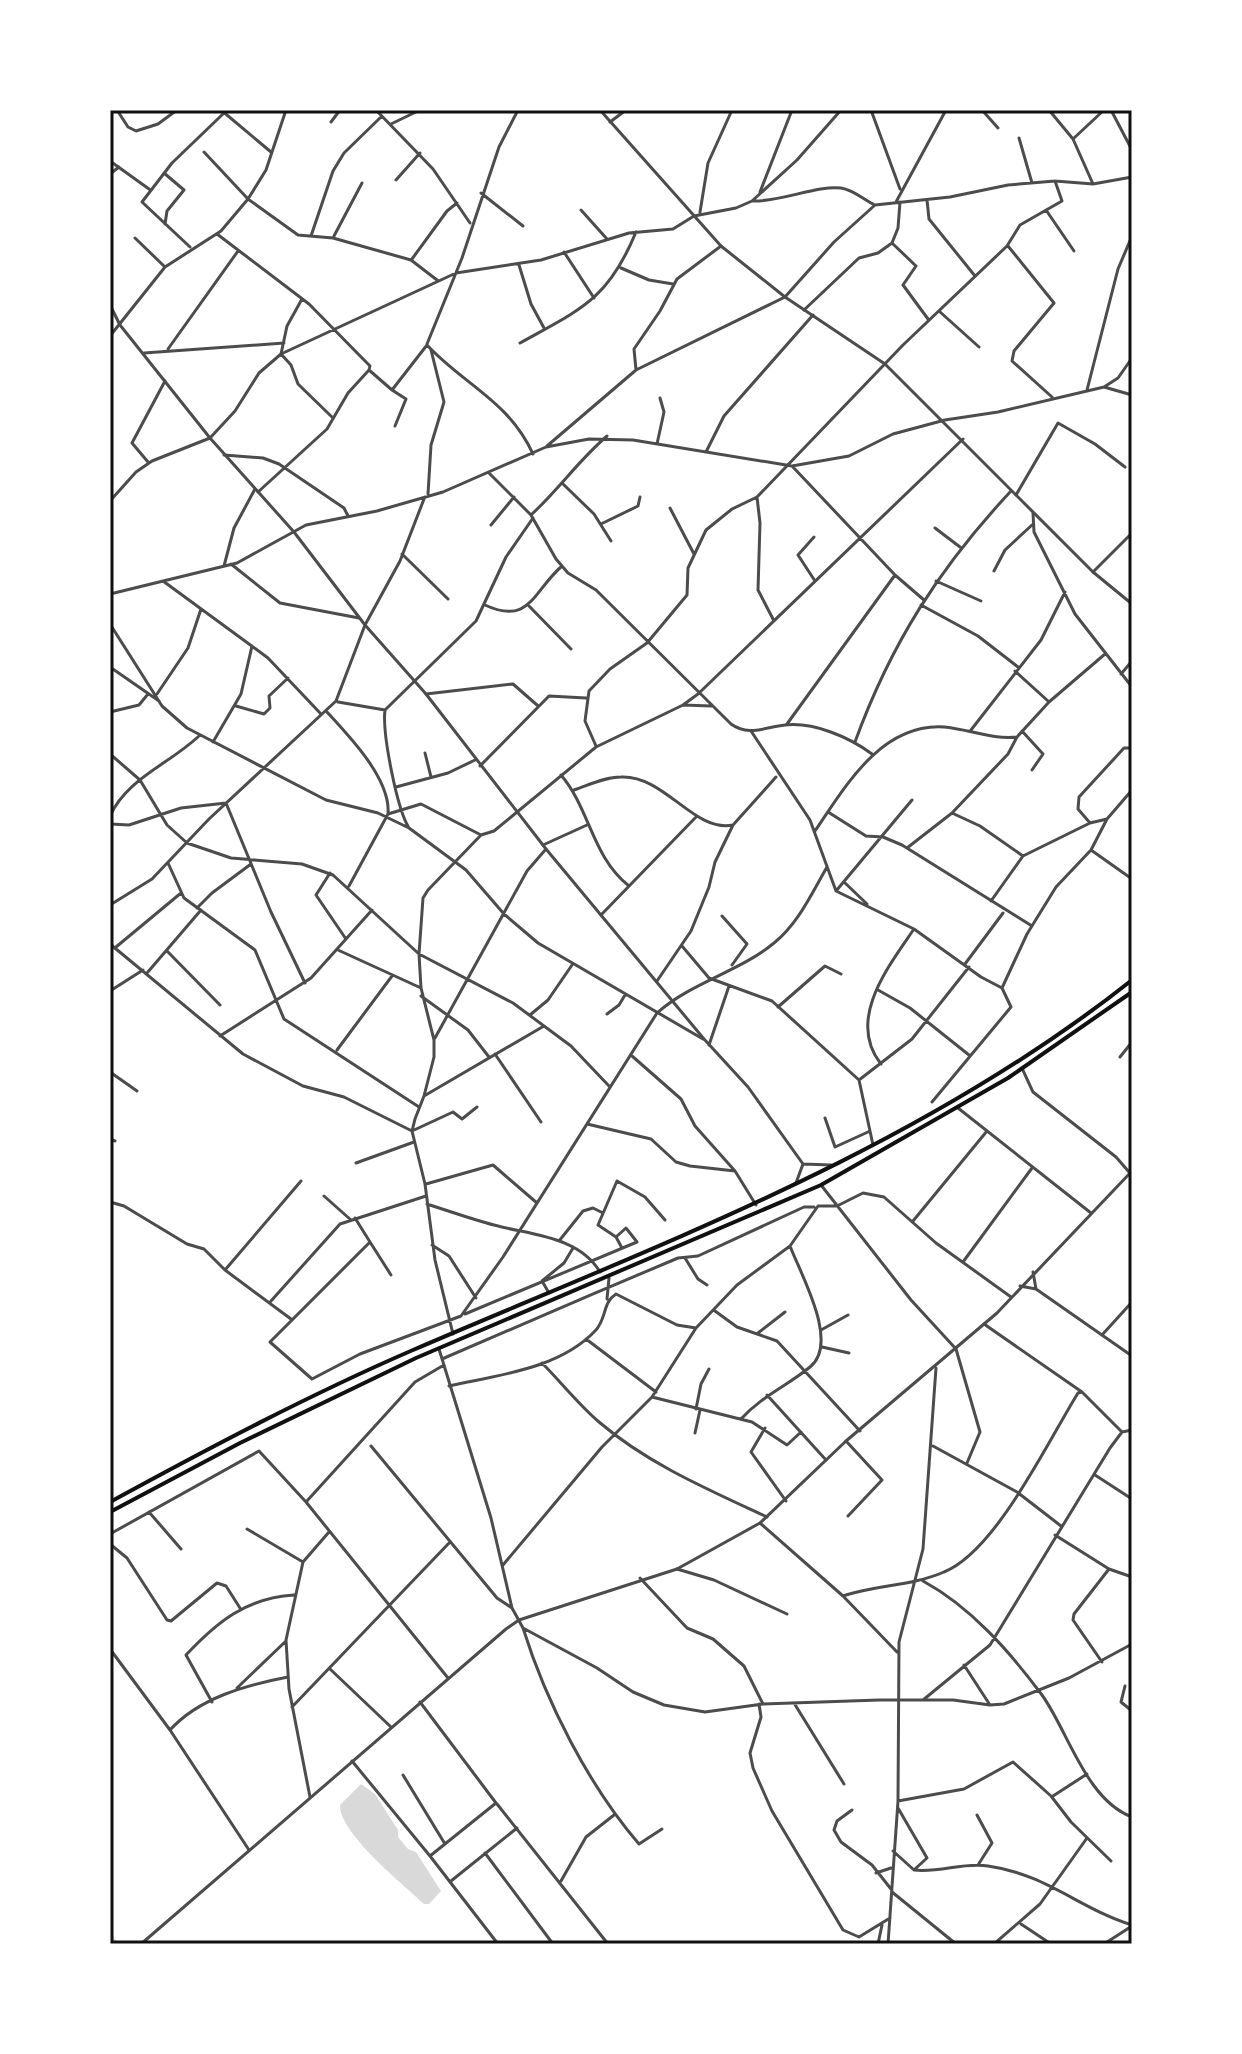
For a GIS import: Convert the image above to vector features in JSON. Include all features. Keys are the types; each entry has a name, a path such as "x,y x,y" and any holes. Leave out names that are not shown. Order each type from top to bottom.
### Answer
{"main road":[{"path":"110,1502 310,1398 794,1186 873,1145 1003,1070 1132,980"},
{"path":"110,1512 252,1437 439,1349 821,1185 958,1108 1132,992"}],"street":[{"path":"117,110 128,127 136,131 158,124 177,110"},
{"path":"110,336 165,267 217,234 248,199 266,170 286,110"},
{"path":"331,122 340,110"},
{"path":"376,110 420,153 471,224"},
{"path":"391,125 420,110"},
{"path":"392,390 427,345 456,273 481,193 518,110"},
{"path":"600,110 721,246 785,297 885,364 945,420 1093,572 1132,604"},
{"path":"610,122 626,110"},
{"path":"700,214 708,163 732,110"},
{"path":"760,192 792,110"},
{"path":"871,110 900,191"},
{"path":"804,310 859,258 878,253 892,243 898,228 900,191 946,110"},
{"path":"982,110 998,128"},
{"path":"1049,110 1073,139 1093,184"},
{"path":"1073,139 1104,110"},
{"path":"1111,110 1132,150"},
{"path":"752,201 797,160 839,111"},
{"path":"191,248 142,202 164,173 222,112 271,152"},
{"path":"310,237 333,171 344,153 382,116"},
{"path":"1019,138 1032,183"},
{"path":"204,152 248,199 298,235 333,238 411,260 437,280"},
{"path":"396,180 420,153"},
{"path":"110,161 150,190"},
{"path":"110,174 119,167"},
{"path":"164,173 184,190 167,211 165,225"},
{"path":"110,594 224,567 324,519 426,497 533,454 546,447 636,370 785,297 834,242 875,205 1032,183 1093,184 1132,177"},
{"path":"596,747 585,721 586,698 605,673 647,643 687,595 688,568 698,543 715,520 757,497 820,436 885,364 1007,246 1020,225 1062,201 1055,181"},
{"path":"333,238 362,183"},
{"path":"110,501 136,472 149,463 210,438 235,411 259,373 281,354 437,280 456,273 519,265 636,232 673,229 694,216 736,208 752,201 774,200 834,188 856,193 875,205"},
{"path":"481,193 523,226"},
{"path":"927,200 929,219 976,277"},
{"path":"411,260 447,211 457,203"},
{"path":"581,210 607,239"},
{"path":"1046,210 1074,251"},
{"path":"520,343 594,298 621,268 636,232"},
{"path":"217,234 336,328 348,346 370,366 333,418 287,468 257,491 234,528 224,567"},
{"path":"1087,390 1118,269 1132,236"},
{"path":"135,238 165,267"},
{"path":"892,243 916,266 903,285 929,320"},
{"path":"636,370 634,349 660,311 673,284 686,270 721,246"},
{"path":"1007,246 1054,303 1014,351 1012,361 1052,397"},
{"path":"168,350 238,251"},
{"path":"564,252 594,298"},
{"path":"519,265 531,304 544,329"},
{"path":"621,268 649,280 673,284"},
{"path":"281,354 293,310 302,299"},
{"path":"110,305 120,325 210,438 294,532 359,618 426,694 545,847 709,1045 748,1087 803,1164"},
{"path":"939,311 979,347"},
{"path":"706,452 724,416 813,315"},
{"path":"143,354 284,343"},
{"path":"427,345 502,409 525,437 533,454"},
{"path":"110,905 149,882 226,803 269,768 336,701 365,625 402,554 426,497 431,445 444,402 431,350"},
{"path":"281,354 291,365 298,384 333,418"},
{"path":"1104,387 1118,378 1132,358"},
{"path":"369,370 406,399 395,426"},
{"path":"1118,378 1120,390"},
{"path":"149,463 132,443 165,381"},
{"path":"546,447 607,436 789,466 849,456 893,434 1052,397 1104,387 1132,395"},
{"path":"657,444 664,412 660,398"},
{"path":"1016,495 1058,423 1095,444 1125,467"},
{"path":"409,828 399,811 385,735 385,710 476,621 506,557 532,516 563,484 575,465 607,436"},
{"path":"453,1334 432,1245 425,1184 412,1131 434,1057 434,1040 421,996 419,954 425,894 481,835 494,831 596,747 683,705 698,694 963,439"},
{"path":"224,455 263,458 287,468 344,508 348,516"},
{"path":"789,466 895,575 924,600"},
{"path":"489,473 532,516 562,566 596,590 698,694 736,728 751,731 787,725 855,742 872,754"},
{"path":"563,484 601,524 611,541"},
{"path":"855,742 889,657 924,600 960,547 1011,491"},
{"path":"252,501 262,497"},
{"path":"491,525 514,497"},
{"path":"601,524 638,506 640,497"},
{"path":"757,497 760,523 758,590 773,620"},
{"path":"670,508 694,555"},
{"path":"1033,513 1032,525 1080,622 1132,687"},
{"path":"994,571 1005,550 1032,525"},
{"path":"935,528 960,547"},
{"path":"1093,572 1132,533"},
{"path":"814,537 798,555 815,581"},
{"path":"402,554 448,599"},
{"path":"231,564 280,603 359,618"},
{"path":"485,605 511,613 528,605 562,566"},
{"path":"787,725 895,575"},
{"path":"163,581 252,646 288,678 358,747 381,783 389,799 386,815 349,886"},
{"path":"936,581 981,601"},
{"path":"971,730 1041,640 1065,592"},
{"path":"528,605 571,649"},
{"path":"921,605 978,636 1049,702"},
{"path":"157,695 188,648 201,609"},
{"path":"110,624 159,701"},
{"path":"212,742 235,706 252,646"},
{"path":"907,848 952,813 1008,754 1017,737 1049,702 1105,654"},
{"path":"1121,674 1132,661"},
{"path":"110,667 212,742 269,768 326,800 386,815 409,828 455,860 477,880 504,914 538,943 704,1039"},
{"path":"235,706 264,714 270,708 269,696 288,678"},
{"path":"426,694 513,684 537,705"},
{"path":"110,712 139,705 148,694"},
{"path":"480,766 537,705 553,694 586,698"},
{"path":"336,701 385,710"},
{"path":"683,705 711,706"},
{"path":"814,832 872,754 926,728 971,730 999,737 1017,737"},
{"path":"751,731 777,775 810,820 836,891 914,929 1002,988 1011,1007 932,1102"},
{"path":"1022,731 1043,754 1032,770"},
{"path":"110,816 124,792 200,735"},
{"path":"1090,823 1078,809 1079,797 1127,746 1132,748"},
{"path":"425,753 431,777"},
{"path":"110,754 140,780 161,813 187,843 208,853 251,862 291,862 330,873 349,886 419,954 530,1015 571,1046 609,1087"},
{"path":"396,787 475,760"},
{"path":"561,775 574,790 587,825 608,865 630,886"},
{"path":"657,981 682,946 733,825 777,775"},
{"path":"574,790 607,778 638,778 665,791 697,816 715,825 733,825"},
{"path":"1002,988 1032,926 1056,887 1091,850 1107,819 1132,791"},
{"path":"836,891 912,800"},
{"path":"110,824 129,825 161,813 226,803"},
{"path":"226,803 305,983"},
{"path":"386,815 421,804 481,835"},
{"path":"828,812 866,836 883,837 907,848 1032,926"},
{"path":"952,813 980,826 1023,856"},
{"path":"601,915 697,816"},
{"path":"990,902 1023,856 1090,823 1107,819"},
{"path":"434,1040 527,871 545,847 587,825"},
{"path":"1091,850 1132,879"},
{"path":"110,991 145,972 167,951 212,893 251,862"},
{"path":"168,863 181,893 255,950 292,1026 336,1051 419,1107"},
{"path":"461,1316 521,1229 657,1013 673,999 774,943 791,926 827,867"},
{"path":"330,873 315,892 346,939"},
{"path":"844,882 862,896 868,907"},
{"path":"115,948 181,893"},
{"path":"220,1036 305,983 372,910"},
{"path":"859,1080 902,1049 928,1021 1004,911"},
{"path":"722,916 747,944 730,968"},
{"path":"881,1064 867,1042 869,1012 877,989 914,929"},
{"path":"110,944 252,1059 303,1086 344,1097 412,1131"},
{"path":"682,946 709,978 762,997 778,1007 859,1080 873,1145"},
{"path":"338,950 421,988"},
{"path":"167,951 220,1005"},
{"path":"530,1015 548,1000 572,965"},
{"path":"778,1007 825,966 841,974"},
{"path":"336,1051 392,976"},
{"path":"709,1045 729,986"},
{"path":"877,989 928,1021 969,1055"},
{"path":"607,1014 619,1005 625,995"},
{"path":"421,996 468,1030 490,1058"},
{"path":"424,1096 544,1026"},
{"path":"1120,1057 1132,1042"},
{"path":"495,1054 541,1122"},
{"path":"631,1055 671,1087 695,1126 735,1171 756,1205"},
{"path":"141,1944 519,1620 640,1578 677,1569 760,1523 846,1441 936,1368 984,1324 1131,1173 1116,1157 1033,1092 1022,1068"},
{"path":"110,1072 137,1091"},
{"path":"412,1131 453,1112 462,1119 477,1107"},
{"path":"958,1108 1091,1213"},
{"path":"825,1118 835,1147 869,1132"},
{"path":"587,1124 651,1139 676,1162 735,1171"},
{"path":"913,1221 987,1131"},
{"path":"356,1163 414,1142"},
{"path":"803,1164 833,1166"},
{"path":"794,1186 803,1164"},
{"path":"425,1184 493,1165 537,1203"},
{"path":"963,1262 1033,1167"},
{"path":"225,1270 301,1181"},
{"path":"622,1249 616,1237 598,1225 617,1181 651,1201 665,1220"},
{"path":"821,1185 911,1300 956,1349 980,1432 967,1463"},
{"path":"442,1359 609,1287 720,1246 804,1207 837,1206 853,1196 873,1193 884,1197 1011,1297"},
{"path":"324,1196 353,1219 391,1275"},
{"path":"271,1301 331,1231 353,1219 426,1196"},
{"path":"110,1202 124,1206 187,1244 204,1249 225,1270 271,1301 291,1319"},
{"path":"427,1204 558,1242 588,1255 600,1272"},
{"path":"503,1565 615,1434 652,1397 696,1328 748,1275 790,1246 815,1207"},
{"path":"558,1242 583,1211 593,1208 603,1213"},
{"path":"370,1242 270,1342 312,1379 360,1354 594,1262 637,1239 626,1228 616,1237"},
{"path":"432,1245 449,1256 476,1298"},
{"path":"741,1419 766,1394 805,1370 816,1360 822,1347 821,1330 790,1246"},
{"path":"542,1281 564,1263 573,1248"},
{"path":"685,1258 693,1272 707,1285"},
{"path":"1033,1272 1036,1289"},
{"path":"449,1386 567,1354 598,1329 607,1300 609,1278"},
{"path":"542,1281 549,1293"},
{"path":"1020,1286 1036,1289 1132,1356"},
{"path":"607,1300 616,1294 621,1295 677,1325 696,1328"},
{"path":"1102,1336 1132,1302"},
{"path":"713,1310 737,1327 777,1341 860,1431"},
{"path":"758,1333 785,1312"},
{"path":"821,1330 848,1315"},
{"path":"509,1320 513,1329"},
{"path":"984,1324 1082,1392 1122,1432"},
{"path":"586,1339 656,1392"},
{"path":"822,1347 849,1353"},
{"path":"439,1349 503,1565 512,1608 595,1787 614,1815 641,1845 662,1829"},
{"path":"542,1363 615,1434 671,1471 767,1517"},
{"path":"306,1502 415,1382 444,1365"},
{"path":"888,1944 898,1808 901,1701 898,1654 902,1619 917,1581 923,1549 936,1368"},
{"path":"695,1433 701,1384 709,1369"},
{"path":"843,1596 923,1581 948,1571 983,1546 1082,1392"},
{"path":"766,1394 826,1460"},
{"path":"652,1397 741,1419 765,1428 788,1446 801,1432"},
{"path":"765,1428 751,1452 786,1501"},
{"path":"923,1700 995,1638 1055,1535 1122,1432 1132,1430"},
{"path":"846,1441 882,1480 848,1516"},
{"path":"931,1445 1017,1492 1061,1526"},
{"path":"371,1446 497,1598 512,1608"},
{"path":"110,1534 259,1451 306,1502 448,1678"},
{"path":"1094,1475 1132,1499"},
{"path":"149,1512 181,1549"},
{"path":"760,1523 843,1596 898,1654"},
{"path":"247,1529 303,1562"},
{"path":"310,1797 292,1707 286,1640 303,1562 329,1532"},
{"path":"1055,1535 1109,1569 1132,1577"},
{"path":"292,1707 450,1542"},
{"path":"110,1544 127,1558 167,1620 171,1621 217,1583 226,1586 240,1608"},
{"path":"677,1569 714,1580 787,1614"},
{"path":"1102,1662 1073,1620 1074,1614 1109,1569"},
{"path":"640,1578 687,1628 713,1639 744,1666 761,1704 751,1760 772,1811 843,1930 859,1937 890,1918"},
{"path":"923,1581 958,1605 995,1638 1038,1690 1087,1774 1121,1813 1132,1817"},
{"path":"212,1702 185,1657 219,1621 240,1608 294,1595"},
{"path":"523,1628 597,1668 633,1692 664,1705 705,1712 794,1703 923,1700 990,1705 1038,1690 1131,1646"},
{"path":"234,1691 286,1640"},
{"path":"110,1649 170,1730 249,1850"},
{"path":"964,1665 990,1705"},
{"path":"329,1669 391,1727"},
{"path":"170,1730 188,1712 234,1691 288,1677"},
{"path":"1125,1686 1121,1702 1132,1711"},
{"path":"420,1702 608,1944"},
{"path":"794,1703 844,1784"},
{"path":"352,1761 451,1881 498,1944"},
{"path":"898,1801 964,1789 1013,1762 1051,1796 1111,1861"},
{"path":"1051,1796 1087,1774"},
{"path":"403,1775 445,1844"},
{"path":"430,1856 496,1803"},
{"path":"898,1808 927,1858 914,1870"},
{"path":"852,1810 837,1821 834,1830 841,1842 872,1865 891,1890 956,1944"},
{"path":"561,1881 586,1837 614,1815"},
{"path":"977,1815 992,1843 978,1865"},
{"path":"451,1881 517,1828"},
{"path":"994,1944 1020,1923 1055,1886 1087,1838"},
{"path":"893,1851 914,1870 937,1871 978,1865 1024,1875 1055,1886 1102,1914 1132,1925"},
{"path":"485,1853 553,1944"},
{"path":"876,1873 893,1868"},
{"path":"1020,1923 1051,1944"},
{"path":"878,1944 882,1925"},
{"path":"1104,1944 1132,1925"}],"shaded area":[{"path":"361,1784 375,1794 398,1830 398,1837 408,1849 416,1852 441,1891 429,1904 424,1904 388,1871 361,1843 342,1816 340,1805"}],"waterway":[{"path":"110,1934 118,1944"}]}
